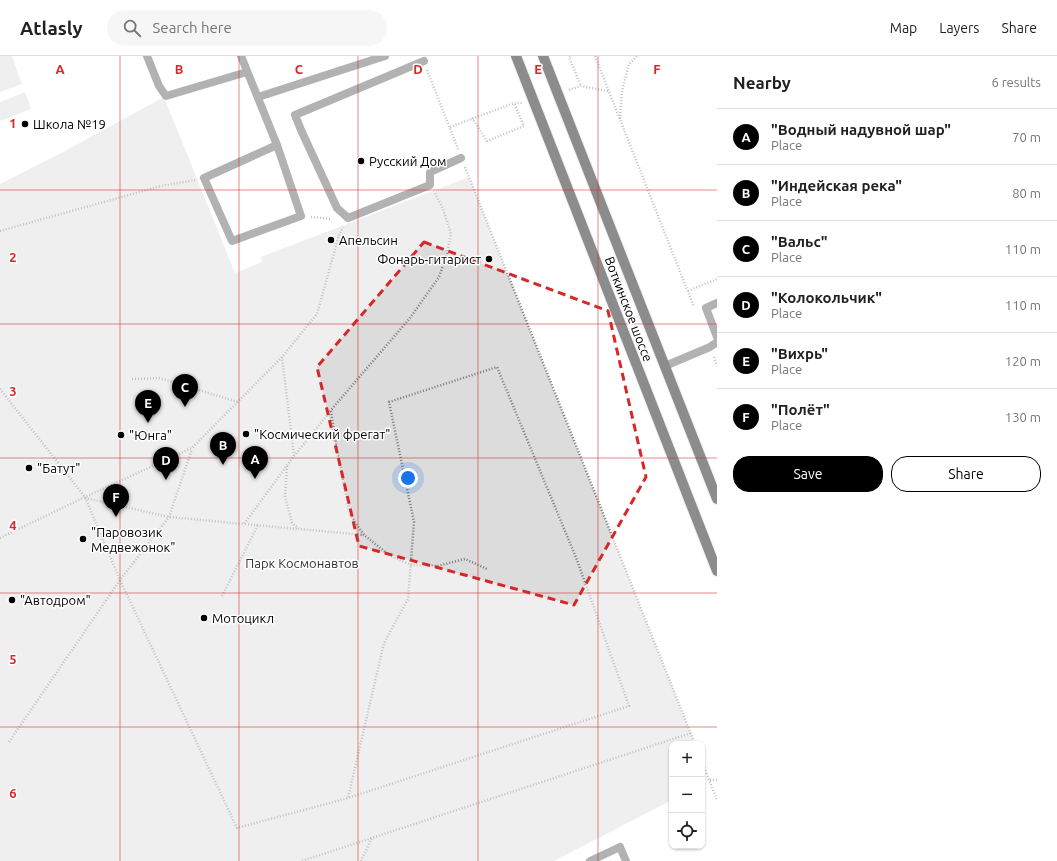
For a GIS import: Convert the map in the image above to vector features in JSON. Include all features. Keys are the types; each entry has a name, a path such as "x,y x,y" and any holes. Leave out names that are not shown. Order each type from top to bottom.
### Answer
{"main road":[{"name":"Воткинское шоссе","path":"516,56 717,571"},
{"name":"Воткинское шоссе","path":"544,56 717,499"}],"lane":[{"path":"148,56 159,86 166,96 248,72"},
{"path":"241,56 277,145 301,216 232,241 204,178 277,145"},
{"path":"258,97 385,56"},
{"path":"424,62 295,115 337,208 348,218 430,185 430,172 461,158"},
{"path":"717,303 706,308 717,337"},
{"path":"665,366 710,347 717,342"},
{"path":"590,861 620,847 626,861"}],"path":[{"path":"570,56 569,57 581,86"},
{"path":"595,56 688,291 717,279"},
{"path":"620,121 622,91 627,70 629,64 637,56"},
{"path":"424,62 694,741"},
{"path":"472,118 487,141 524,126 514,102"},
{"path":"0,231 161,186 204,178"},
{"path":"244,524 294,456 331,410 410,318 439,277 447,254 451,234 443,210 430,185"},
{"path":"301,216 335,219 348,218"},
{"path":"0,538 192,448 282,357 316,314 339,235 348,218"},
{"path":"282,357 294,456"},
{"path":"0,389 85,498 120,580 236,828 348,798 629,706 576,560 498,367 389,402 414,522 408,599 384,643 348,798"},
{"path":"132,379 159,378 238,402"},
{"path":"331,410 338,457 350,515 364,535 389,555 411,565 437,566 465,559 487,570"},
{"path":"9,742 120,580 169,517 192,448"},
{"path":"287,466 285,496 292,523 299,529"},
{"path":"85,498 169,517 364,535"},
{"path":"222,596 258,525"},
{"path":"302,861 691,733"},
{"path":"705,770 717,800"},
{"path":"709,780 717,780"},
{"path":"361,861 372,838"}],"highlighted area":[{"path":"424,242 608,311 646,477 574,605 359,546 317,367"}],"green space":[{"path":"0,56 12,56 22,84 0,92"},
{"path":"25,92 31,109 0,121 0,102"},
{"name":"Парк Космонавтов","path":"164,97 235,273 262,262 261,257 469,177 694,741 669,741 669,802 554,861 0,861 0,184 65,151"}],"place":[{"name":"Школа №19","path":"25,124"},
{"name":"Русский Дом","path":"361,161"},
{"name":"Апельсин","path":"331,240"},
{"name":"Фонарь-гитарист","path":"489,259"},
{"name":"\"Вальс\"","path":"185,407"},
{"name":"\"Вихрь\"","path":"148,423"},
{"name":"\"Космический фрегат\"","path":"246,434"},
{"name":"\"Юнга\"","path":"121,435"},
{"name":"\"Индейская река\"","path":"223,465"},
{"name":"\"Батут\"","path":"29,468"},
{"name":"\"Водный надувной шар\"","path":"255,479"},
{"name":"\"Колокольчик\"","path":"166,480"},
{"name":"\"Полёт\"","path":"116,517"},
{"name":"\"Паровозик Медвежонок\"","path":"83,539"},
{"name":"\"Автодром\"","path":"12,600"},
{"name":"Мотоцикл","path":"204,618"}]}
